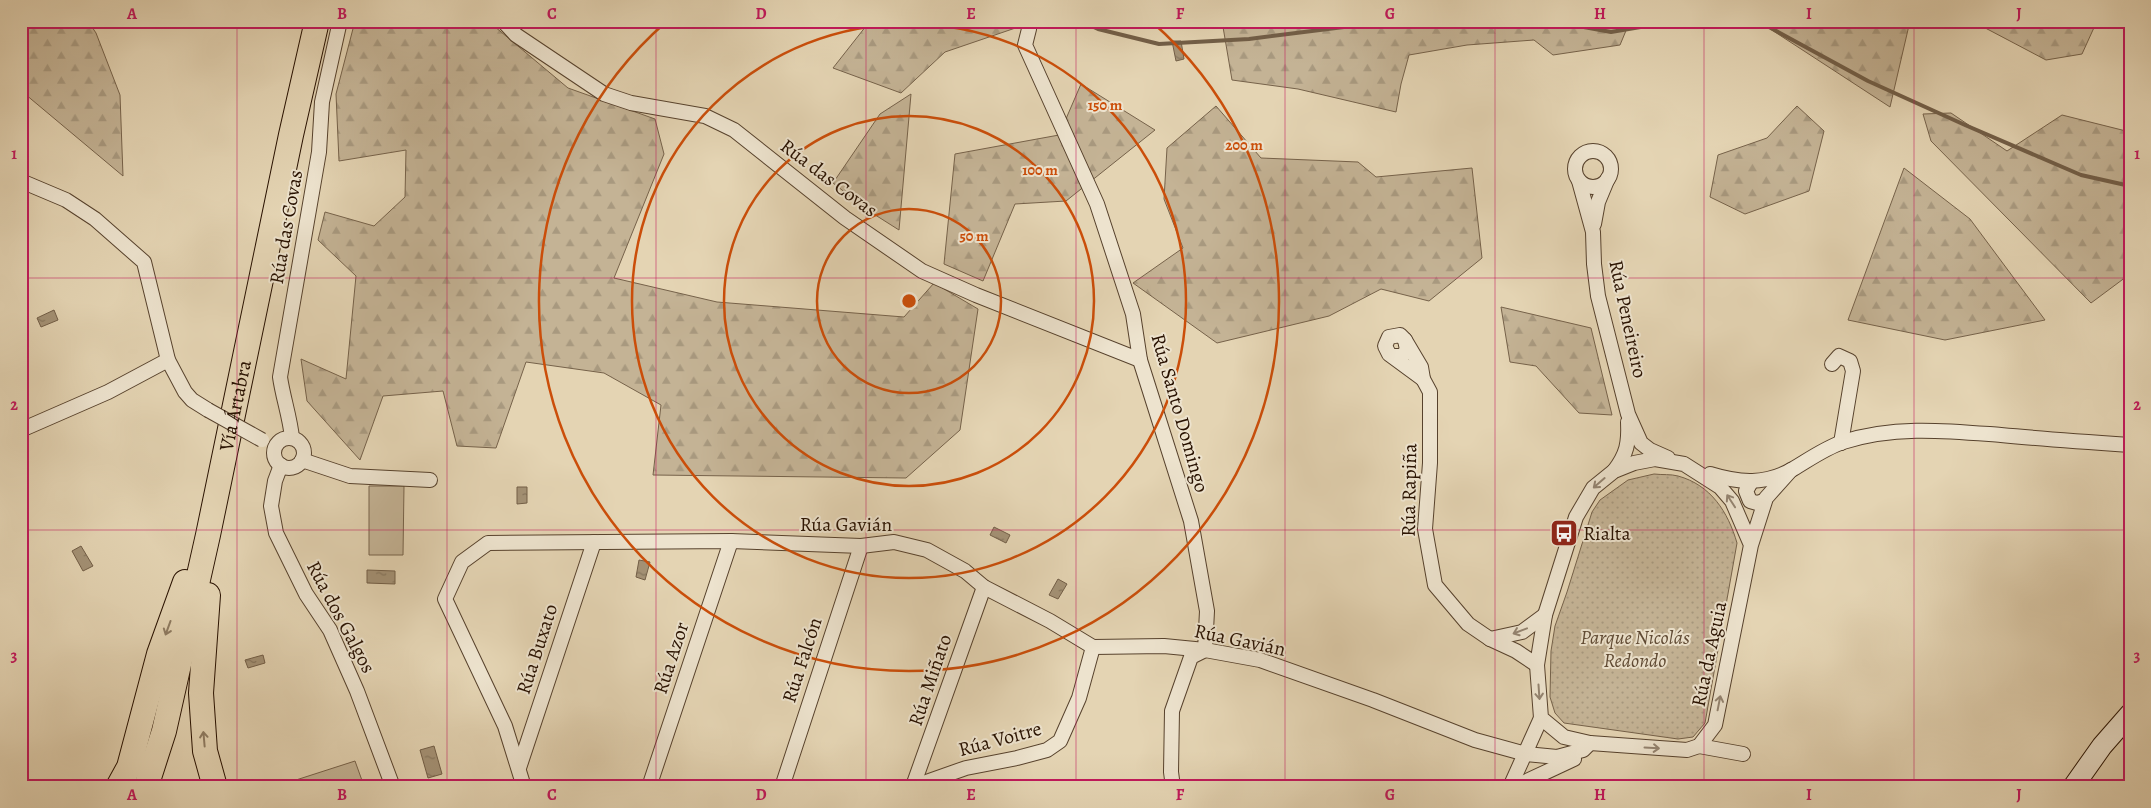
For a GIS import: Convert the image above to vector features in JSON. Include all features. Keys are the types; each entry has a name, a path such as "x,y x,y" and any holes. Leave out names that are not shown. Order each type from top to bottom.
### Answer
{"highway":[{"name":"Vía Ártabra","path":"146,787 164,731 208,535 291,135 317,21"},
{"path":"118,787 128,767 158,654 186,580 208,535"},
{"path":"208,535 208,593 201,694 205,751 215,787"}],"main road":[{"path":"2073,787 2102,746 2130,714"}],"street":[{"name":"Rúa das Covas","path":"292,438 280,377 317,161 322,102 340,21"},
{"name":"Rúa das Covas","path":"503,21 516,35 604,94 631,103 705,116 734,130 845,218 922,270 976,295 1140,360"},
{"name":"Rúa Santo Domingo","path":"1029,29 1025,44 1097,204 1133,314 1140,360 1191,521 1207,612 1206,650"},
{"name":"Rúa Peneireiro","path":"1593,232 1579,180 1575,173 1577,161 1584,154 1592,151 1605,156 1611,168 1610,175 1598,202 1593,232 1594,264 1598,296 1628,414 1641,442 1650,450 1688,467"},
{"path":"1579,180 1587,186 1593,187 1605,182 1610,175"},
{"path":"21,181 66,200 95,219 144,262 168,360 185,392 192,400 208,410 275,448"},
{"name":"Rúa Rapiña","path":"1423,379 1392,356 1386,348 1389,337 1400,335 1406,340 1421,366 1423,379 1430,392 1431,406 1425,529 1435,585 1468,624 1516,651 1537,666"},
{"path":"1832,364 1839,356 1850,360 1853,371 1841,443"},
{"path":"21,430 108,392 168,360"},
{"name":"Rúa Peneireiro","path":"1614,471 1621,462 1629,442 1628,414"},
{"name":"Rúa da Aguia","path":"1541,718 1537,666 1545,615 1576,518 1593,488 1614,471 1634,463 1655,459 1728,480 1751,482 1771,478 1791,470 1841,443 1871,434 1905,431 1933,431 2130,445"},
{"path":"292,438 302,447 304,456 302,460 292,467 281,465 275,458 275,448 280,441 292,438"},
{"path":"302,460 350,476 430,480"},
{"name":"Rúa dos Galgos","path":"281,465 275,481 271,506 276,533 306,594 330,630 357,691 393,787"},
{"name":"Rúa da Aguia","path":"1688,467 1720,487 1732,501 1751,545"},
{"name":"Rúa da Aguia","path":"1699,746 1715,725 1751,545 1764,502 1791,470"},
{"path":"1751,482 1746,491 1750,501 1764,502"},
{"name":"Rúa Gavián","path":"524,787 505,726 445,599 462,562 488,543 731,541 861,546 894,542 927,550 965,571 984,586 1050,621 1093,647 1164,646 1206,650 1260,660 1372,700 1475,740 1526,754"},
{"name":"Rúa Azor","path":"649,787 731,541"},
{"name":"Rúa Buxato","path":"519,768 594,542"},
{"name":"Rúa Falcón","path":"782,787 861,546"},
{"name":"Rúa Miñato","path":"913,786 984,586"},
{"path":"1490,638 1522,632 1545,615"},
{"name":"Rúa Voitre","path":"913,786 966,768 1047,750 1060,741 1079,698 1093,647"},
{"path":"1173,787 1171,772 1172,711 1191,658 1206,650"},
{"path":"1512,787 1541,718 1564,737 1597,744 1687,750 1699,746 1742,754"},
{"path":"1526,754 1557,757 1597,744"},
{"path":"1512,787 1597,744"}],"green space":[{"path":"21,21 88,21 96,33 120,95 123,176 25,94 21,97"},
{"path":"355,21 488,21 568,88 655,119 664,154 614,278 717,302 904,317 934,283 978,309 960,430 906,478 653,475 661,405 604,373 526,362 496,448 457,446 443,391 383,396 360,460 307,401 301,359 346,379 356,276 318,240 325,212 374,226 405,197 406,150 339,161 336,94"},
{"path":"870,21 1036,21 945,52 901,93 833,68"},
{"path":"1222,21 1630,21 1620,45 1553,55 1534,40 1467,45 1409,55 1396,112 1298,89 1232,80"},
{"path":"1758,21 1910,21 1890,107"},
{"path":"1972,21 2097,21 2082,54 2046,60"},
{"path":"1081,84 1155,130 1066,201 1015,204 983,281 944,264 955,154 1059,135"},
{"path":"911,94 899,230 869,211 833,183 880,114"},
{"path":"1216,106 1261,158 1358,162 1376,177 1472,168 1482,258 1429,301 1381,289 1329,316 1217,343 1133,283 1183,248 1164,199 1167,148"},
{"path":"1797,106 1824,131 1809,191 1745,214 1710,197 1718,155 1767,138"},
{"path":"1951,113 2007,151 2062,115 2130,132 2130,274 2091,303 1931,141 1923,114"},
{"path":"1904,168 1970,219 2045,320 1945,340 1848,320"},
{"path":"1501,307 1591,328 1612,415 1579,413 1536,366 1510,362"},
{"name":"Parque Nicolás Redondo","path":"1654,474 1678,476 1690,480 1709,493 1729,521 1737,543 1705,723 1693,737 1678,739 1564,723 1555,713 1550,697 1551,651 1555,626 1592,512 1600,500 1628,480"},
{"path":"369,486 404,486 403,555 369,555"},
{"path":"355,761 364,786 299,787 296,780"}],"water":[{"path":"1172,41 1181,41 1184,59 1176,61"},
{"path":"54,310 58,320 41,327 37,318"},
{"path":"517,487 527,487 527,503 517,504"},
{"path":"994,527 1010,535 1006,543 990,535"},
{"path":"81,546 93,566 83,571 72,551"},
{"path":"639,560 650,562 645,580 636,577"},
{"path":"367,570 395,571 395,584 367,583"},
{"path":"1058,579 1067,584 1058,599 1049,595"},
{"path":"263,655 265,663 248,668 245,660"},
{"path":"434,746 442,774 428,778 420,750"}],"waterway":[{"path":"1081,21 1098,29 1159,44 1249,39 1368,24 1376,21"},
{"path":"1551,21 1611,32 1676,21"},
{"path":"1758,21 1868,81 1965,125 2081,175 2130,186"}],"place":[{"name":"Rialta","path":"1564,533"}]}
